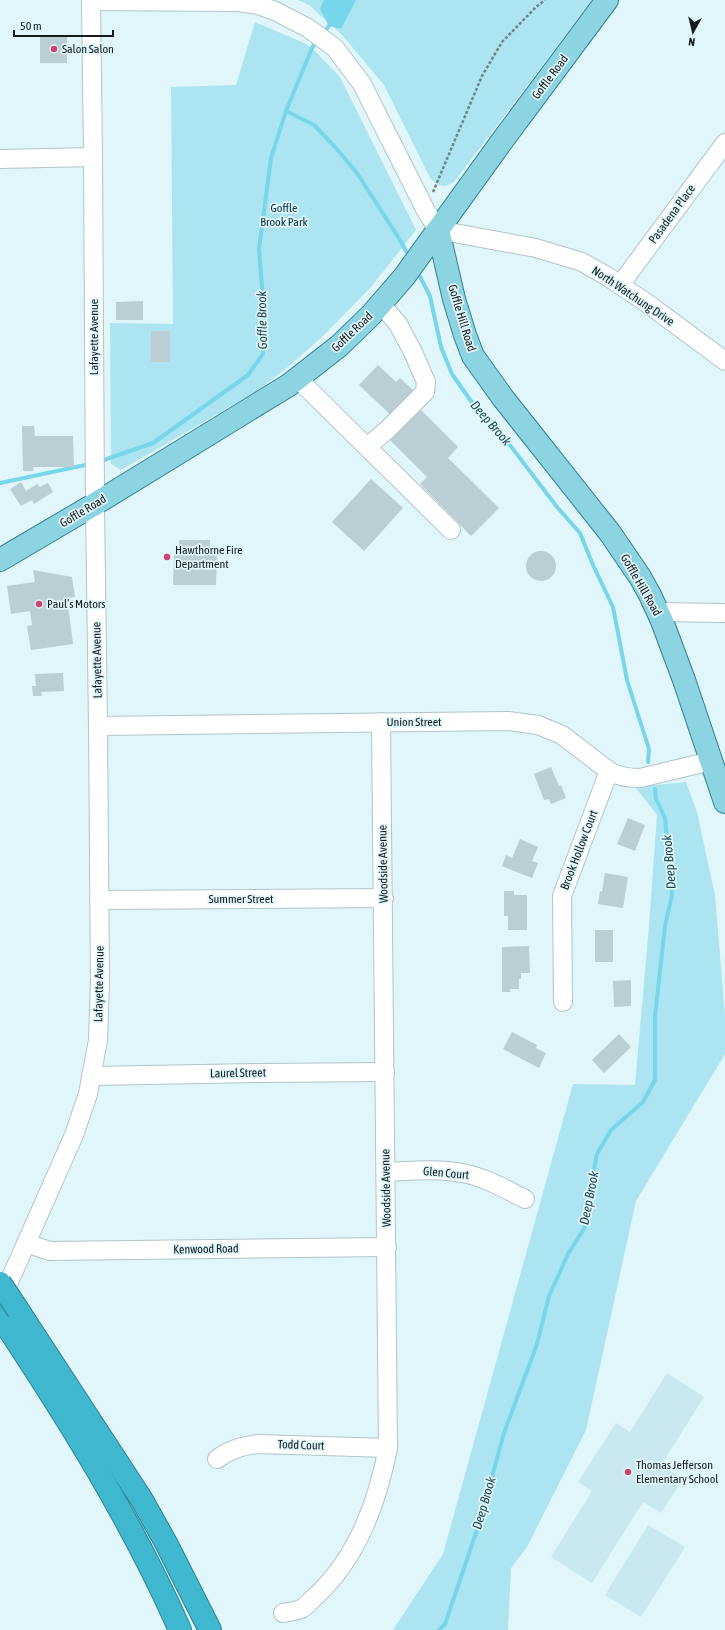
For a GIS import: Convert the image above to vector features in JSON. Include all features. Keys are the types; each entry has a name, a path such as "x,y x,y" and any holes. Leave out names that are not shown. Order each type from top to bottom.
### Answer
{"highway":[{"path":"0,1283 6,1313 43,1380 99,1471 145,1557 180,1630"},
{"path":"6,1313 142,1500 166,1543 210,1630"}],"main road":[{"name":"Goffle Road","path":"0,560 95,504 298,379 339,346 381,304 418,259 502,141 607,0"},
{"name":"Goffle Hill Road","path":"438,230 454,299 473,356 503,398 610,533 640,577 658,612 684,680 711,761 724,794"}],"street":[{"name":"Goffle Hill Road","path":"91,0 238,2 258,5 275,11 308,28 335,48 362,84 426,211 438,230"},
{"name":"Lafayette Avenue","path":"6,1313 26,1243 74,1135 88,1094 98,1040 100,983 95,504 94,157 91,0"},
{"name":"Pasadena Place","path":"620,285 725,142"},
{"path":"0,159 94,157"},
{"name":"North Watchung Drive","path":"438,230 536,248 582,262 644,301 725,361"},
{"path":"367,447 388,429 425,392 426,382 413,352 398,324 381,304"},
{"path":"298,379 451,530"},
{"path":"658,612 725,613"},
{"name":"Union Street","path":"98,726 508,721 538,725 562,734 617,776 640,778 711,761"},
{"name":"Woodside Avenue","path":"283,1613 302,1608 326,1586 342,1568 363,1531 372,1511 383,1474 388,1448 384,898 381,722"},
{"name":"Brook Hollow Court","path":"563,1002 562,896 609,771"},
{"name":"Summer Street","path":"99,900 384,898"},
{"name":"Laurel Street","path":"91,1076 385,1072"},
{"name":"Glen Court","path":"386,1172 428,1170 462,1173 492,1182 525,1199"},
{"name":"Kenwood Road","path":"26,1243 50,1251 387,1247"},
{"name":"Todd Court","path":"217,1458 229,1451 243,1446 258,1444 388,1448"}],"path":[{"path":"426,211 482,76 502,42 536,7 545,0"}],"shaded area":[{"path":"324,0 356,0 341,29 329,26 320,9"},
{"name":"Thomas Jefferson Elementary School","path":"667,1373 704,1397 661,1465 683,1479 661,1513 643,1502 592,1583 551,1557 592,1491 578,1482 616,1423 630,1432"},
{"path":"648,1525 685,1547 641,1617 605,1595"}],"green space":[{"path":"298,0 592,0 454,182 446,186 438,185 430,178 384,85 342,35 309,5"},
{"name":"Goffle Brook Park","path":"255,22 304,43 312,48 340,77 416,230 371,287 323,336 288,367 257,391 121,470 111,464 110,323 173,324 171,87 236,85"},
{"path":"686,782 697,812 715,895 725,1016 725,1054 636,1201 586,1430 527,1547 511,1568 508,1630 393,1630 443,1554 573,1084 635,1085 657,815 635,787"}],"building":[{"path":"40,35 67,35 67,63 40,63"},
{"path":"143,301 143,320 116,320 116,302"},
{"path":"151,331 170,331 170,362 151,362"},
{"path":"378,365 396,382 400,378 416,393 393,417 359,385"},
{"path":"421,410 458,447 448,458 499,508 471,536 420,484 427,477 390,440"},
{"path":"22,426 34,426 35,436 73,436 74,467 33,467 34,471 23,471"},
{"path":"371,479 403,508 364,551 332,522"},
{"path":"21,482 26,491 37,484 40,487 48,483 53,492 34,504 32,500 21,506 10,489"},
{"path":"179,540 210,540 210,553 217,553 216,585 173,585 174,553 179,553"},
{"path":"541,551 552,555 556,566 552,577 541,581 530,577 526,566 530,555"},
{"name":"Paul’s Motors","path":"33,570 72,577 75,597 67,598 73,644 31,650 27,626 32,625 30,611 11,614 7,586 35,582"},
{"path":"63,673 64,691 41,692 42,696 33,696 32,686 36,686 35,674"},
{"path":"551,767 566,798 551,804 549,799 544,800 534,774"},
{"path":"628,818 645,825 635,851 617,844"},
{"path":"520,839 538,847 532,861 538,863 532,878 502,866 506,855 512,858"},
{"path":"605,873 628,877 623,908 598,904 600,891 602,892"},
{"path":"504,891 514,891 514,895 527,895 527,930 508,930 508,916 504,916"},
{"path":"595,930 613,930 613,962 595,962"},
{"path":"529,946 530,973 521,973 521,979 519,979 519,989 510,989 510,992 502,992 502,947"},
{"path":"631,980 631,1006 614,1007 613,981"},
{"path":"512,1032 537,1045 536,1048 546,1053 539,1068 503,1049"},
{"path":"619,1034 631,1047 604,1073 592,1060"}],"waterway":[{"name":"Goffle Brook","path":"322,34 329,26 330,21"},
{"name":"Goffle Brook","path":"98,462 153,443 248,375 263,354 264,311 259,249 271,158 286,111 312,48 317,41"},
{"name":"Deep Brook","path":"286,111 314,125 357,173 410,258"},
{"name":"Deep Brook","path":"417,271 430,296 441,347 452,374 471,401 497,428 557,507 580,533 613,607 627,680 649,749 648,762"},
{"name":"Goffle Brook","path":"0,483 90,464"},
{"name":"Deep Brook","path":"439,1630 445,1624 479,1524 504,1433 537,1344 549,1296 568,1254 585,1227 590,1189 597,1154 611,1130 643,1102 655,1080 655,1016 665,926 672,895 665,818 656,799 655,789"}],"place":[{"name":"Salon Salon","path":"54,49"},
{"name":"Hawthorne Fire Department","path":"167,557"},
{"name":"Paul’s Motors","path":"39,604"},
{"name":"Thomas Jefferson Elementary School","path":"628,1472"}]}
